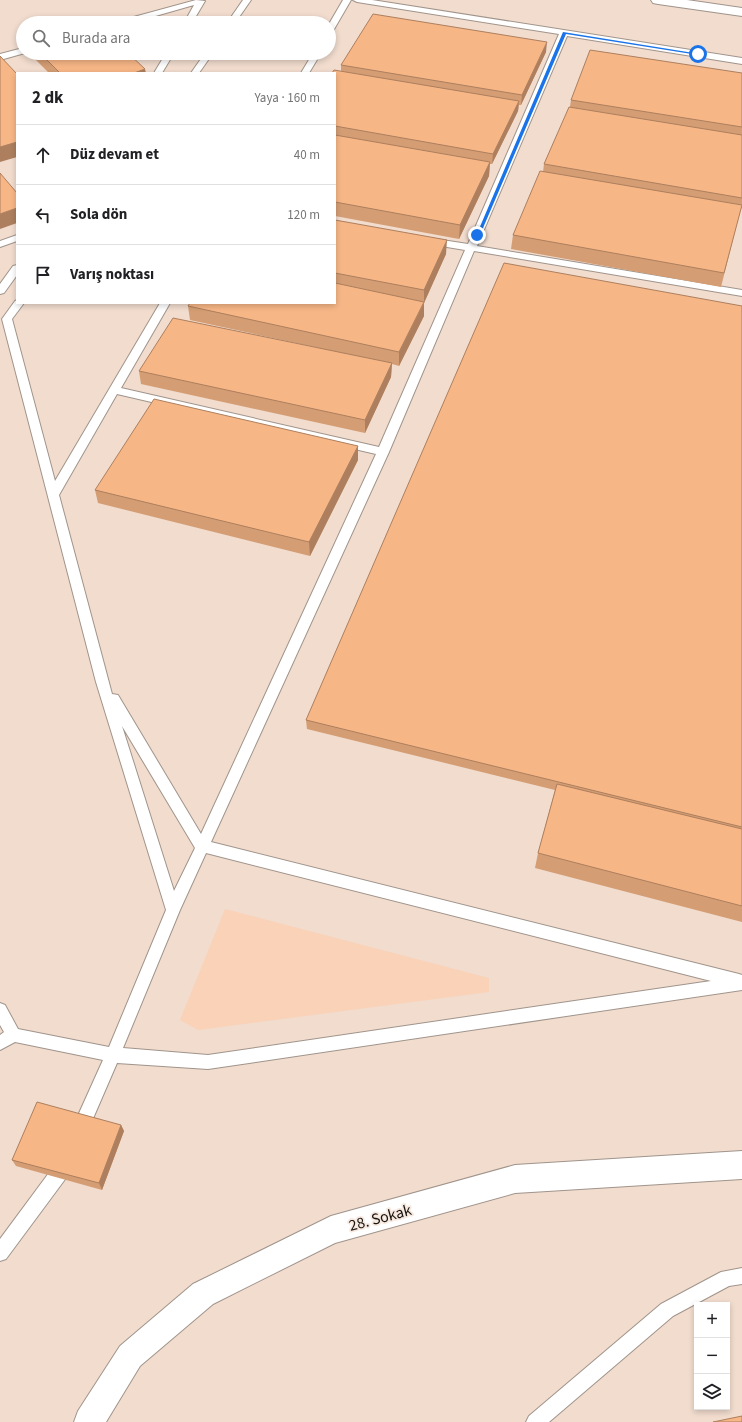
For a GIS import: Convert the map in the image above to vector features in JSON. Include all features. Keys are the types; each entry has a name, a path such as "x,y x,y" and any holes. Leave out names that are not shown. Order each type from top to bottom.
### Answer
{"street":[{"path":"658,0 742,12"},
{"name":"28. Sokak","path":"89,1422 130,1356 203,1294 331,1230 515,1179 742,1165"}],"lane":[{"path":"146,16 201,0"},
{"path":"192,16 201,0"},
{"path":"236,16 247,0"},
{"path":"336,19 347,0"},
{"path":"357,0 742,61"},
{"path":"0,1253 60,1172 113,1055 173,910 383,452 564,32"},
{"path":"0,58 16,53"},
{"path":"159,72 166,60"},
{"path":"196,72 204,60"},
{"path":"306,72 313,60"},
{"path":"0,244 16,238"},
{"path":"418,239 742,293"},
{"path":"0,291 16,269"},
{"path":"18,304 7,319 102,682 173,910"},
{"path":"53,495 164,304"},
{"path":"115,390 383,452"},
{"path":"102,682 202,846 742,983"},
{"path":"0,1010 7,1039 113,1055 208,1062 742,983"},
{"path":"535,1422 667,1310 727,1278 742,1276"}],"shaded area":[{"path":"0,0 742,0 742,1422 0,1422"},
{"path":"225,909 489,978 489,992 198,1030 180,1020"}],"building":[{"path":"373,14 547,42 522,95 341,65"},
{"path":"590,50 742,73 742,127 571,100"},
{"path":"0,56 16,73 16,142 0,147"},
{"path":"47,60 135,60 145,69 137,72 59,72"},
{"path":"334,70 519,101 493,154 336,126 336,72 333,72"},
{"path":"569,107 742,135 742,198 544,164"},
{"path":"336,135 490,162 460,225 336,202"},
{"path":"540,171 742,205 724,273 513,235"},
{"path":"0,173 16,192 16,208 0,214"},
{"path":"336,220 447,240 424,290 336,273"},
{"path":"504,263 742,306 742,827 306,720"},
{"path":"336,283 424,302 399,352 188,306 189,304 336,304"},
{"path":"173,318 392,363 365,420 139,371"},
{"path":"154,399 358,446 309,542 95,490"},
{"path":"557,784 742,829 742,906 538,853"},
{"path":"37,1102 121,1125 99,1183 12,1160"},
{"path":"742,1416 742,1422 713,1422"}],"route":[{"path":"477,235 564,32 698,54"}]}
